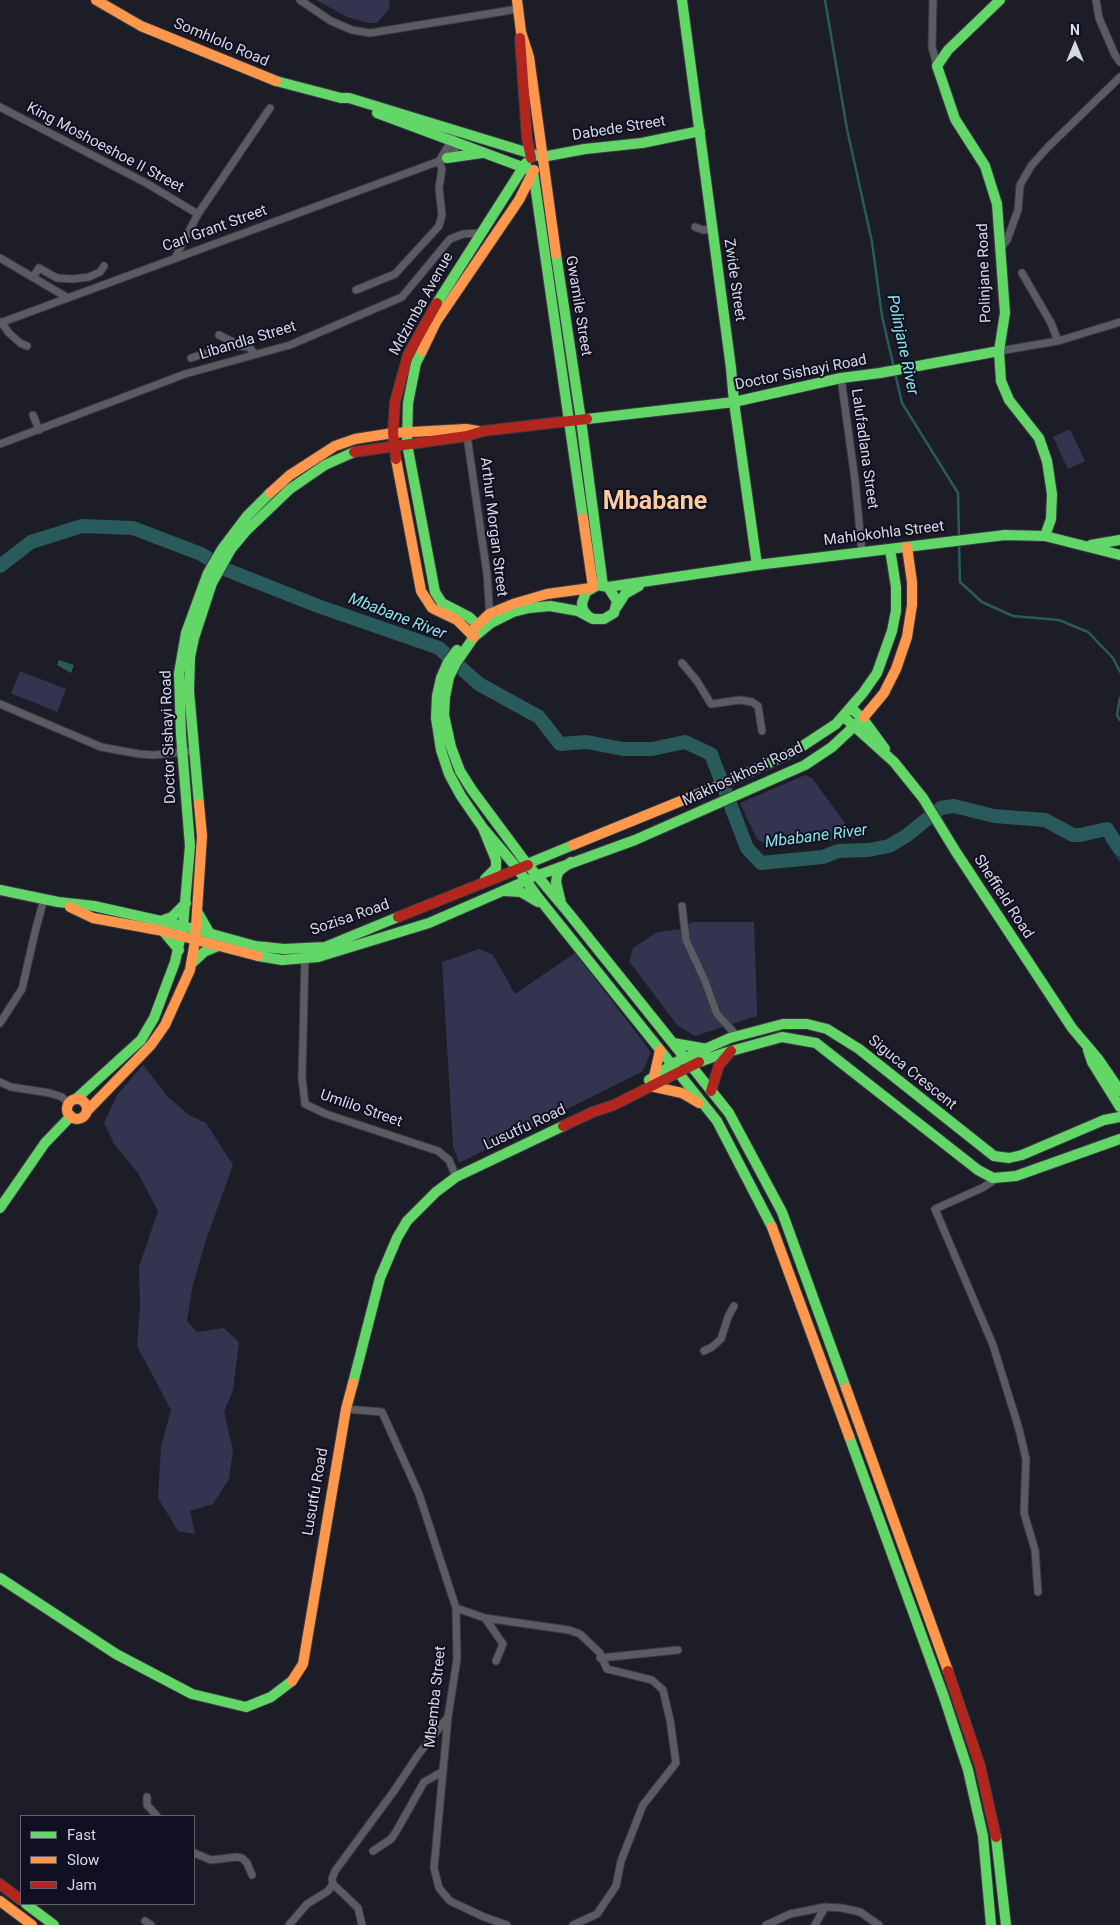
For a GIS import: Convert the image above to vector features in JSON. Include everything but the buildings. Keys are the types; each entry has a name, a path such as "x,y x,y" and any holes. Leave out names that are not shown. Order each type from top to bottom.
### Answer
{"main road":[{"name":"Somhlolo Road","path":"96,0 141,26 214,55 267,79 355,100 455,138 485,153 528,169"},
{"name":"Zwide Street","path":"682,0 757,565"},
{"path":"937,66 948,50 1000,0"},
{"name":"Gwamile Street","path":"517,4 521,32 528,57 545,185 581,420 598,587"},
{"name":"Gwamile Street","path":"521,32 519,53 530,153"},
{"name":"Polinjane Road","path":"937,66 955,119 985,166 997,204 1004,313 999,351 1001,381 1009,400 1039,438 1047,461 1052,494 1051,519 1045,536"},
{"name":"Dabede Street","path":"542,157 700,131"},
{"name":"Somhlolo Road","path":"455,138 493,143 542,157"},
{"path":"493,143 495,156"},
{"path":"443,160 485,153"},
{"name":"Mdzimba Avenue","path":"528,169 530,153"},
{"name":"Mdzimba Avenue","path":"476,631 432,608 421,591 394,446 395,402 408,355 432,311 482,233 528,169 542,157"},
{"name":"Gwamile Street","path":"528,169 598,587"},
{"name":"Mdzimba Avenue","path":"476,631 469,617 442,603 437,597 419,516 407,444 408,403 411,381 436,322 531,183"},
{"name":"Doctor Sishayi Road","path":"226,549 277,501 314,472 354,452 467,436 483,431 734,402 841,378 880,374 999,351"},
{"name":"Doctor Sishayi Road","path":"72,1102 130,1052 141,1040 154,1018 170,978 182,937 190,846 179,673 186,633 226,549 247,516 264,499 290,475 335,446 355,439 393,433 466,429 483,431"},
{"name":"Mahlokohla Street","path":"490,618 513,604 547,594 969,538 1026,534 1045,536 1120,554"},
{"path":"1088,546 1120,540"},
{"name":"Makhosikhosi Road","path":"525,881 571,862 635,840 805,765 832,747 855,727 884,693 896,669 907,637 912,605 908,546"},
{"name":"Makhosikhosi Road","path":"527,864 740,777 795,751 836,724 844,717 877,673 892,631 896,611 894,571 890,549"},
{"name":"Doctor Sishayi Road","path":"87,1111 156,1038 184,987 191,964 198,913 202,836 189,691 190,657 212,583 213,573"},
{"name":"Mahlokohla Street","path":"616,608 625,594 652,581"},
{"path":"588,616 583,610 583,597 598,587 615,596 616,608 610,617 604,619 598,620 588,616 578,610 550,606 528,608 490,618 476,631 462,649 448,662 444,716 450,747 460,771 472,790 536,876 673,1043 682,1065 705,1106 717,1121 770,1218 944,1697 968,1770 983,1836 990,1904 990,1925"},
{"path":"448,672 437,696 436,709 441,750 449,774 461,796 525,881 660,1050 682,1065 712,1091 729,1114 782,1212 956,1692 980,1766 996,1835 1006,1925"},
{"name":"Sheffield Road","path":"851,708 863,719 923,798 1037,976 1087,1047 1092,1062 1119,1099"},
{"name":"Sheffield Road","path":"844,717 894,762"},
{"path":"480,884 496,868 494,850 484,828"},
{"path":"190,846 193,839 202,836"},
{"path":"563,907 556,882 557,876 559,871 571,862"},
{"name":"Sozisa Road","path":"58,902 93,918 164,932 216,946 282,960 333,944 527,864"},
{"name":"Sozisa Road","path":"0,890 58,902 94,906 183,926 255,946 284,949 318,957 430,923 525,881"},
{"path":"502,891 521,892 546,907"},
{"path":"161,921 172,917 186,903"},
{"path":"198,913 210,934"},
{"path":"164,932 178,950"},
{"path":"191,964 204,952 216,946"},
{"name":"Siguca Crescent","path":"682,1065 707,1048 737,1036 783,1024 807,1024 827,1029 859,1049 988,1153 1002,1158"},
{"path":"682,1065 782,1037 816,1043 978,1170 993,1178 1016,1176 1120,1139"},
{"path":"673,1043 689,1048 707,1048"},
{"path":"660,1050 652,1081 682,1093 705,1106"},
{"path":"712,1091 719,1065 731,1051"},
{"name":"Lusutfu Road","path":"0,1578 116,1654 192,1694 246,1707 271,1697 291,1683 303,1664 346,1409 380,1278 396,1238 407,1221 436,1192 456,1177 593,1112 614,1105 682,1065"},
{"path":"1104,1120 1112,1112 1119,1099"},
{"path":"72,1102 84,1102 87,1111 84,1116 79,1119 71,1116 68,1110 72,1102"},
{"path":"0,1208 13,1186 45,1143 71,1116"},
{"path":"999,1177 1002,1158 1022,1155 1104,1120 1120,1117"},
{"path":"0,1884 20,1899"},
{"path":"0,1902 32,1925"},
{"path":"27,1905 54,1925"}],"street":[{"path":"300,0 331,21 352,30 370,33 517,4"},
{"path":"933,0 932,47 937,66"},
{"path":"1096,0 1099,18 1114,55 1120,62"},
{"path":"1000,249 1010,233 1018,210 1020,185 1031,166 1120,77"},
{"name":"King Moshoeshoe II Street","path":"0,107 146,183 198,214"},
{"path":"175,258 198,214 270,108"},
{"path":"356,290 395,274 439,226 442,215 439,188 443,160 454,153 455,138"},
{"name":"Carl Grant Street","path":"2,321 443,160"},
{"path":"695,227 703,230 712,229"},
{"name":"Libandla Street","path":"0,444 184,374 290,345 402,297 450,239 463,234 482,233"},
{"path":"0,258 68,298"},
{"path":"33,277 39,268 56,278 73,279 89,277 100,272 104,266"},
{"path":"1022,273 1043,307 1058,341"},
{"path":"2,321 9,333 28,346"},
{"name":"Doctor Sishayi Road","path":"999,351 1058,341 1120,322"},
{"path":"219,335 241,346"},
{"path":"191,358 223,348 241,346 249,347 255,354"},
{"name":"Lalufadlana Street","path":"841,378 855,480 862,553"},
{"path":"33,414 39,430"},
{"name":"Arthur Morgan Street","path":"467,436 486,565 490,618"},
{"path":"682,663 697,681 711,704 740,700 752,702 758,706 762,731"},
{"path":"0,704 101,747 154,755 194,751"},
{"path":"0,1023 22,989 44,899"},
{"path":"682,906 686,940 705,981 717,1014 737,1036"},
{"name":"Umlilo Street","path":"305,954 302,1078 305,1104 326,1114 438,1151 449,1160 456,1177"},
{"path":"0,1082 11,1087 50,1093 72,1102"},
{"path":"999,1177 982,1188 935,1209 993,1345 1019,1429 1026,1459 1024,1513 1035,1550 1038,1592"},
{"path":"704,1352 721,1339 728,1317 734,1306"},
{"name":"Mbemba Street","path":"346,1409 382,1412 419,1494 456,1608 457,1659 448,1717 434,1868 439,1888 450,1901 484,1918 507,1925"},
{"path":"456,1608 485,1618 569,1630 580,1634 600,1653 600,1658 606,1669 652,1680 663,1690 670,1720 676,1763 643,1805 621,1860 616,1886 597,1914 574,1925"},
{"path":"485,1618 502,1644 496,1661"},
{"path":"600,1658 678,1650"},
{"path":"290,1925 307,1904 328,1892 333,1884 332,1879 335,1870 394,1792 418,1755 448,1717"},
{"path":"372,1851 391,1839 424,1782 442,1772"},
{"path":"147,1797 147,1805 156,1815"},
{"path":"195,1853 211,1860 242,1858 247,1863 252,1875"},
{"path":"333,1884 358,1908 362,1925"},
{"path":"816,1925 825,1907"},
{"path":"766,1925 790,1914 825,1907 860,1912 879,1925"}],"shaded area":[{"path":"316,0 389,0 390,8 377,23 368,23 347,17"},
{"path":"1070,429 1085,461 1068,469 1053,437"},
{"path":"59,660 74,665 71,673 57,665"},
{"path":"20,671 66,689 57,712 11,693"},
{"path":"805,775 812,778 856,838 771,847 757,839 740,803"},
{"path":"1107,829 1120,839 1120,862 1106,842"},
{"path":"692,922 754,922 757,1016 695,1036 677,1025 629,961 633,948 657,932 684,929"},
{"path":"479,949 493,955 515,994 575,953 651,1052 643,1071 459,1163 453,1146 442,962"},
{"path":"143,1065 168,1097 189,1115 206,1123 233,1165 205,1243 192,1289 187,1321 197,1332 224,1328 239,1342 233,1390 224,1412 233,1450 229,1479 213,1504 190,1511 195,1534 178,1531 158,1498 161,1446 171,1410 137,1346 140,1308 139,1267 158,1211 138,1173 114,1144 104,1123 117,1095"}],"waterway":[{"name":"Polinjane River","path":"825,0 847,129 872,242 882,316 894,368"},
{"name":"Polinjane River","path":"895,373 902,403 958,493 959,538"},
{"name":"Mbabane River","path":"0,566 31,542 82,526 133,528 201,554 227,570 318,606 439,648 479,684 539,717 560,744 587,742 623,749 652,749 685,742 711,754 747,848 761,863 823,857 838,851 869,850 889,846 906,836 941,808 954,806 994,816 1045,820 1073,835 1107,829 1120,849"},
{"name":"Polinjane River","path":"959,544 960,582 982,602 1013,616 1059,620 1088,632 1113,658 1120,672"},
{"name":"Polinjane River","path":"1120,698 1117,715 1120,720"}],"traffic: fast":[{"path":"682,0 757,565"},
{"path":"1000,0 948,50 937,66 955,119 985,166 997,204 1005,313 999,351 1001,381 1009,400 1039,438 1047,461 1052,494 1051,519 1045,536"},
{"path":"276,81 341,98 349,98 542,157 585,149 642,143 700,131"},
{"path":"377,113 533,171 583,518"},
{"path":"447,158 482,153"},
{"path":"437,303 526,163"},
{"path":"556,254 603,586"},
{"path":"422,351 416,363 408,403 407,444 435,592 442,603 469,617 482,629"},
{"path":"587,419 734,402 841,378 880,373 999,351"},
{"path":"199,804 189,691 190,657 194,638 212,583 231,549 246,531 290,489 325,465 354,452"},
{"path":"76,1099 141,1040 154,1018 175,962 183,926 190,846 181,735 179,673 186,633 208,573 222,549 247,516 270,493"},
{"path":"608,587 757,565 1005,535 1045,536 1120,555"},
{"path":"1091,545 1120,540"},
{"path":"730,781 795,751 836,724 863,693 877,673 892,631 896,611 896,587 890,549"},
{"path":"573,845 527,864 460,771 451,747 444,715 445,697 449,677 456,663 474,637 491,623 513,612 550,606 578,611 593,619 604,619 614,613 617,601 608,587 598,585 586,592 582,603 583,610 588,616"},
{"path":"616,608 625,594 639,586"},
{"path":"457,650 448,662 441,678 437,696 436,718 441,750 449,774 461,796 483,828 517,868"},
{"path":"851,708 863,719 885,749"},
{"path":"844,717 894,762 923,798 956,852 1072,1028 1099,1060 1120,1091"},
{"path":"536,876 635,840 805,765 832,747 864,717"},
{"path":"483,828 496,860 496,868 485,879"},
{"path":"561,903 556,882 557,876 559,871 571,862"},
{"path":"528,865 729,1113 782,1212 846,1388"},
{"path":"517,868 537,896 717,1121 772,1227"},
{"path":"258,956 282,960 318,957 429,923 530,879"},
{"path":"0,890 58,902 94,906 183,926 255,946 284,949 325,947 398,917"},
{"path":"504,891 521,892 538,902"},
{"path":"161,921 172,917 186,903"},
{"path":"198,913 210,934"},
{"path":"164,932 179,950"},
{"path":"191,964 204,952 216,947"},
{"path":"649,1080 678,1061 730,1038 783,1024 807,1024 827,1029 859,1049 994,1156 1009,1158 1022,1155 1104,1120 1120,1117"},
{"path":"699,1062 782,1037 816,1043 978,1170 993,1178 1016,1176 1120,1139"},
{"path":"673,1043 707,1049"},
{"path":"1088,1050 1092,1062 1120,1107"},
{"path":"0,1208 45,1143 71,1116"},
{"path":"353,1383 380,1278 397,1238 407,1221 436,1192 456,1177 563,1126"},
{"path":"849,1436 944,1697 968,1770 983,1836 991,1925"},
{"path":"0,1578 116,1654 192,1694 246,1707 271,1697 292,1681"},
{"path":"996,1837 1006,1925"},
{"path":"27,1905 54,1925"}],"traffic: slow":[{"path":"96,0 141,26 276,81"},
{"path":"517,0 521,32 529,57 556,254"},
{"path":"422,351 436,322 519,200 534,170"},
{"path":"270,493 290,475 335,446 355,439 393,433 466,429 478,431"},
{"path":"396,459 421,591 432,608 457,620 474,637"},
{"path":"583,518 593,587"},
{"path":"864,717 884,693 896,669 907,637 912,605 912,582 907,547"},
{"path":"474,629 489,614 513,604 547,594 591,588"},
{"path":"573,845 730,781"},
{"path":"87,1111 151,1045 165,1025 190,970 195,941 202,836 199,804"},
{"path":"70,907 93,918 158,930 258,956"},
{"path":"654,1077 660,1050"},
{"path":"650,1086 682,1093 699,1103"},
{"path":"77,1099 84,1102 87,1109 84,1116 77,1119 70,1116 67,1109 70,1102 77,1099"},
{"path":"772,1227 849,1436"},
{"path":"292,1681 303,1664 346,1409 353,1383"},
{"path":"846,1388 948,1671"},
{"path":"0,1901 32,1925"}],"traffic: jam":[{"path":"520,38 527,138 531,158"},
{"path":"396,459 393,433 395,402 408,355 437,303"},
{"path":"354,452 467,436 483,431 587,419"},
{"path":"398,917 528,865"},
{"path":"711,1091 719,1065 731,1051"},
{"path":"563,1126 593,1112 614,1105 699,1062"},
{"path":"948,1671 980,1766 996,1837"},
{"path":"0,1884 20,1899"}],"district":[{"name":"Mbabane","path":"655,503"}]}
